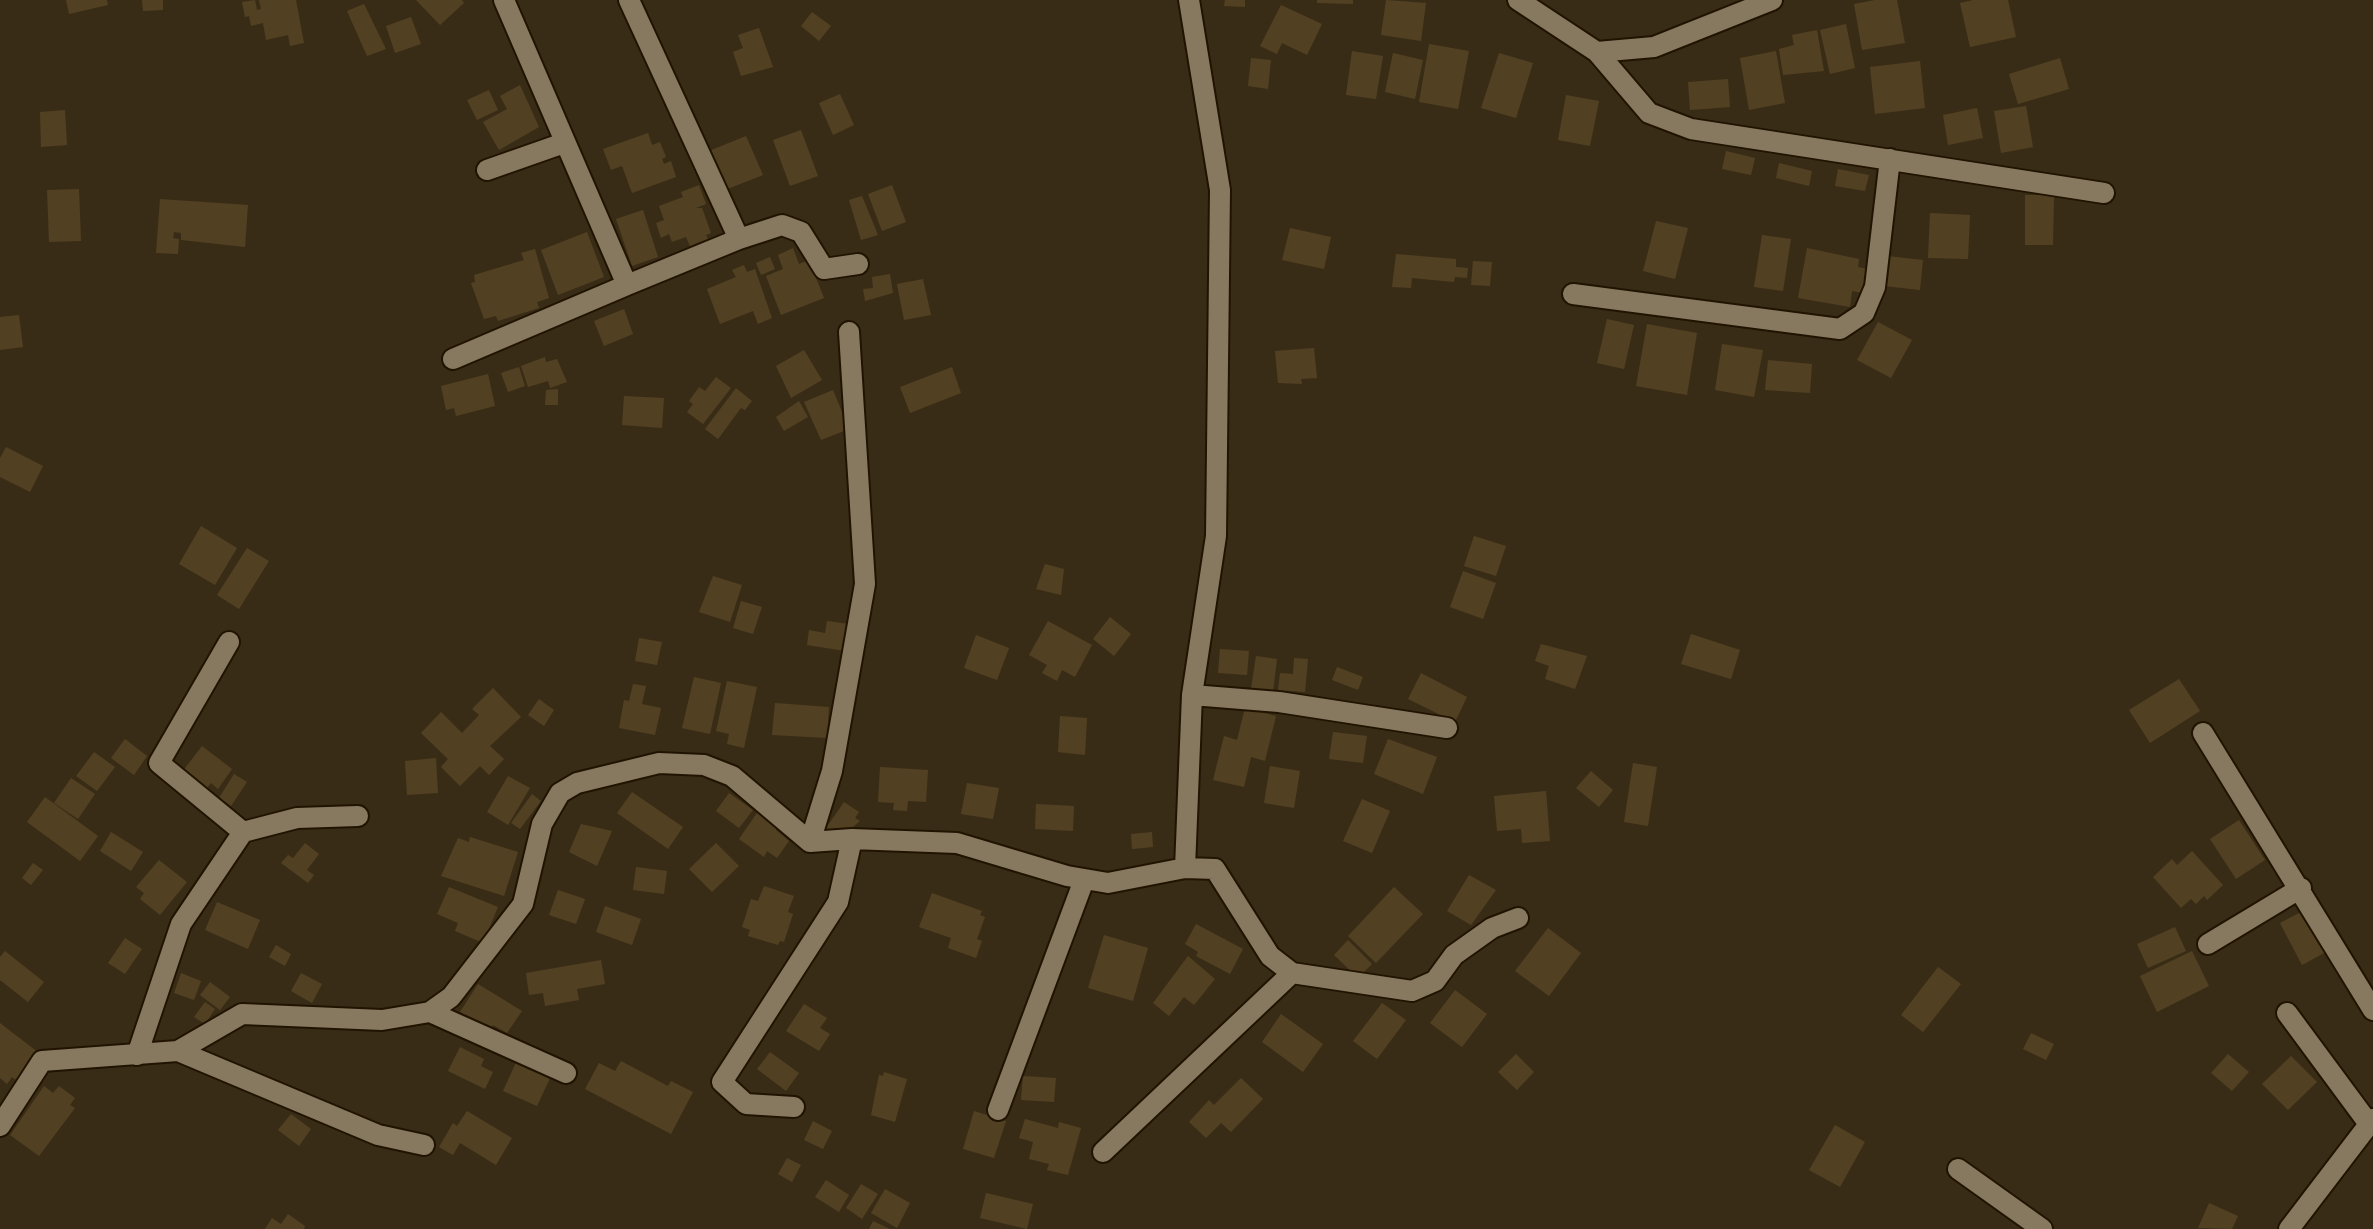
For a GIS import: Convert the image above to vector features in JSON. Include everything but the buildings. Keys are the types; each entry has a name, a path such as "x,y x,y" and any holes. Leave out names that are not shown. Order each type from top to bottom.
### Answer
{"street":[{"path":"504,0 627,285"},
{"path":"629,0 739,239"},
{"path":"1185,868 1192,695 1216,536 1220,190 1189,0"},
{"path":"1518,0 1597,52 1649,113 1691,129 2104,193"},
{"path":"1597,52 1654,47 1772,0"},
{"path":"487,170 564,143"},
{"path":"1573,294 1840,329 1864,313 1875,287 1890,159"},
{"path":"453,359 739,239 782,225 801,232 824,269 858,264"},
{"path":"810,842 832,771 865,584 849,332"},
{"path":"229,642 159,763 243,832"},
{"path":"1192,695 1279,702 1447,728"},
{"path":"2203,733 2301,888 2373,1010"},
{"path":"0,1126 42,1061 178,1051 242,1014 382,1020 430,1012 451,997 523,904 542,824 560,793 577,783 659,763 704,765 732,776 810,842 852,839 957,843 1084,880 1108,883 1185,868 1215,869 1270,956 1292,973 1412,991 1435,981 1454,955 1492,928 1518,918"},
{"path":"137,1055 181,924 243,832 297,818 358,816"},
{"path":"794,1107 746,1104 722,1082 838,902 852,839"},
{"path":"998,1110 1084,880"},
{"path":"2208,944 2301,888"},
{"path":"1103,1152 1292,973"},
{"path":"430,1012 566,1073"},
{"path":"2287,1013 2371,1122 2289,1229"},
{"path":"178,1051 378,1135 424,1145"},
{"path":"1958,1169 2042,1229"}]}
